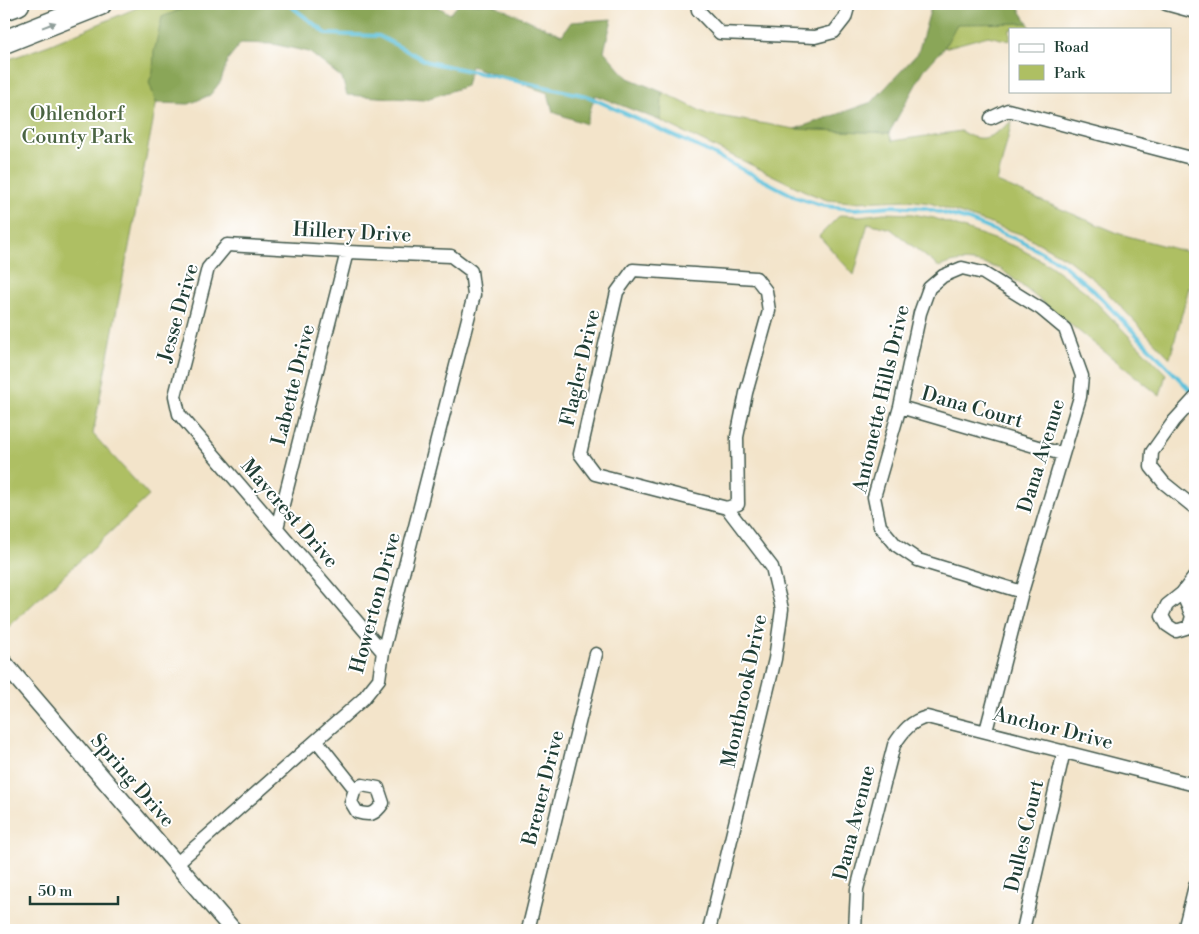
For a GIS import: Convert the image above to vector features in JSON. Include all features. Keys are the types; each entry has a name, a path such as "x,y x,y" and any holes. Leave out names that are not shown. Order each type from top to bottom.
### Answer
{"highway":[{"path":"4,9 18,4"},
{"path":"4,42 100,4"}],"street":[{"path":"697,4 698,10 720,33 815,37 834,32 845,18 849,4"},
{"path":"1166,4 1195,12"},
{"path":"991,118 1008,110 1195,159"},
{"name":"Hillery Drive","path":"227,245 451,256 471,271"},
{"name":"Jesse Drive","path":"175,396 208,268 227,245"},
{"name":"Labette Drive","path":"277,528 347,252"},
{"name":"Dana Avenue","path":"942,276 962,268 983,273 1041,309 1065,329 1082,376 1080,397 1022,592 986,731"},
{"name":"Flagler Drive","path":"633,270 756,278 766,291 769,311 746,393 738,437 738,504 727,508 595,474 580,454 617,292 633,270"},
{"name":"Howerton Drive","path":"176,864 317,741 363,699 379,679 384,652 474,295 471,271"},
{"name":"Antonette Hills Drive","path":"942,276 930,288 920,313 900,407 874,497 880,526 896,545 918,560 1022,592"},
{"name":"Maycrest Drive","path":"175,396 179,414 384,652"},
{"path":"1195,398 1174,421 1152,452 1151,466 1164,483 1195,508"},
{"name":"Dana Court","path":"900,407 1062,454"},
{"name":"Montbrook Drive","path":"709,930 775,660 782,609 772,567 727,508"},
{"path":"1182,593 1195,576"},
{"name":"Breuer Drive","path":"528,930 596,654"},
{"name":"Spring Drive","path":"4,664 231,928"},
{"name":"Anchor Drive","path":"904,729 919,719 927,717 1195,785"},
{"name":"Dana Avenue","path":"855,930 858,889 894,745 904,729"},
{"path":"317,741 355,789"},
{"name":"Dulles Court","path":"1023,930 1064,751"},
{"path":"1184,930 1195,886"}],"green space":[{"name":"Ohlendorf County Park","path":"146,4 195,4 174,12 93,434 149,496 4,631 4,61 49,45"},
{"path":"195,4 434,4 450,14 459,4 492,4 562,35 571,22 612,19 604,51 628,78 662,92 661,121 595,95 586,124 553,112 548,93 471,66 466,86 424,100 347,95 342,78 309,52 273,44 241,43 228,59 221,81 210,95 189,104 156,103 149,82 153,72 154,52 162,17"},
{"path":"932,4 1016,4 1028,23 957,24 944,48 924,70 889,133 795,129 872,102 918,53"},
{"path":"957,23 1028,23 1030,28 1009,28 1009,41 988,36 944,48"},
{"path":"662,92 707,114 795,129 889,133 892,141 961,131 976,138 988,137 1000,131 1012,121 997,182 1120,234 1195,254 1195,265 1170,358 1098,283 1067,259 1026,236 930,203 908,200 852,202 827,200 809,193 661,121"},
{"path":"884,213 912,214 934,218 1017,247 1051,266 1086,292 1166,374 1160,396 1001,269 963,261 939,267 891,229 868,223 854,275 819,236 840,215 860,216"}],"waterway":[{"path":"202,5 232,4"},
{"path":"288,4 327,34 379,36 428,62 587,96 705,150 796,197 824,206 855,209 891,206 925,208 968,220 1021,241 1061,263 1093,290 1195,395"}]}
